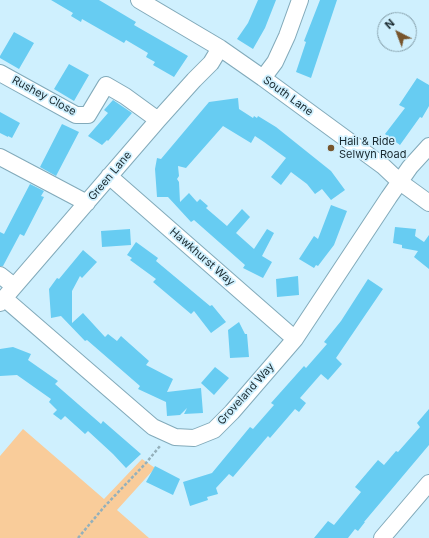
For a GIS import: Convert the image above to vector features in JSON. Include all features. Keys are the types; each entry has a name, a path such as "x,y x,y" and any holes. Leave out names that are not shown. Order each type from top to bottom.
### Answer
{"street":[{"path":"263,78 275,62 287,36 300,0"},
{"name":"South Lane","path":"147,2 220,48 263,78 383,166 400,182 429,203"},
{"name":"Green Lane","path":"6,296 158,120 211,63 220,48"},
{"name":"Rushey Close","path":"0,73 76,115 88,115 106,85 125,96 158,120"},
{"name":"Groveland Way","path":"0,275 6,296 153,427 175,437 194,438 214,430 232,412 295,338 400,182 429,146"},
{"path":"0,157 87,203"},
{"name":"Hawkhurst Way","path":"109,176 295,338"},
{"path":"382,538 429,482"}],"path":[{"path":"78,538 104,507 146,463 169,434"}],"shaded area":[{"path":"23,429 104,499 142,459 155,468 117,510 149,538 0,538 0,456"}],"building":[{"path":"51,0 99,0 136,22 134,25 188,56 174,77 153,65 155,62 146,57 148,53 126,40 124,43 82,19 81,22 71,16 73,13"},
{"path":"258,0 276,0 265,28 253,49 237,39 248,23"},
{"path":"320,0 337,0 311,78 296,72 306,42 304,41"},
{"path":"14,32 34,43 19,69 0,58"},
{"path":"69,64 89,75 74,101 54,89"},
{"path":"417,78 429,85 429,106 422,118 420,117 400,145 385,134 405,108 399,105"},
{"path":"238,98 239,109 253,118 254,116 257,118 258,116 276,127 331,171 345,190 331,200 322,189 315,194 307,184 291,172 281,185 271,177 286,158 255,136 251,143 223,126 186,168 178,166 179,176 177,179 179,182 180,202 189,193 197,202 200,199 208,206 206,208 227,226 242,209 250,217 236,233 254,249 267,229 274,233 262,256 272,262 263,278 243,268 245,265 194,220 191,222 168,197 157,197 155,169 157,158 161,159 209,102"},
{"path":"113,100 132,113 108,141 107,140 102,145 88,136 108,113 104,110"},
{"path":"0,112 20,123 12,138 0,133"},
{"path":"62,124 79,132 56,176 40,167"},
{"path":"30,184 44,191 41,196 44,197 24,236 20,234 3,266 0,266 0,232 4,234"},
{"path":"331,205 347,211 334,245 318,266 316,265 314,268 299,259 314,236 318,239"},
{"path":"395,227 416,229 415,236 424,242 429,235 429,269 414,257 418,251 402,248 402,245 393,243"},
{"path":"130,229 131,245 102,247 101,231"},
{"path":"136,242 158,258 156,261 210,306 212,305 226,322 211,333 194,311 191,314 153,282 156,279 130,260 132,258 127,255"},
{"path":"83,250 97,262 82,278 80,276 72,291 72,323 83,313 105,337 108,334 117,341 121,336 149,361 146,365 173,379 167,392 201,388 203,413 184,414 187,408 180,415 167,416 166,402 138,389 140,386 87,340 85,341 61,316 51,318 49,289"},
{"path":"298,276 299,295 277,297 276,279"},
{"path":"368,279 383,289 336,358 342,364 328,380 321,374 300,398 306,403 299,412 295,409 270,438 268,436 233,477 229,474 216,488 218,494 207,497 208,500 190,506 183,482 212,473 250,427 253,429 274,405 271,403 304,366 306,368 327,344 324,342 341,321"},
{"path":"239,322 245,334 247,334 249,357 230,358 228,330"},
{"path":"13,347 31,354 28,360 58,381 55,384 101,424 103,421 141,454 126,468 88,431 85,434 65,416 61,420 53,414 57,410 49,402 51,399 17,375 0,376 0,349"},
{"path":"215,367 229,378 214,395 201,383"},
{"path":"429,409 429,445 358,531 355,529 348,538 314,538 328,521 334,525 361,492 355,487 378,460 384,465 396,451 398,452 420,427 417,423"},
{"path":"155,466 180,479 173,495 146,482"}],"place":[{"name":"Hail & Ride Selwyn Road","path":"331,148"}]}
